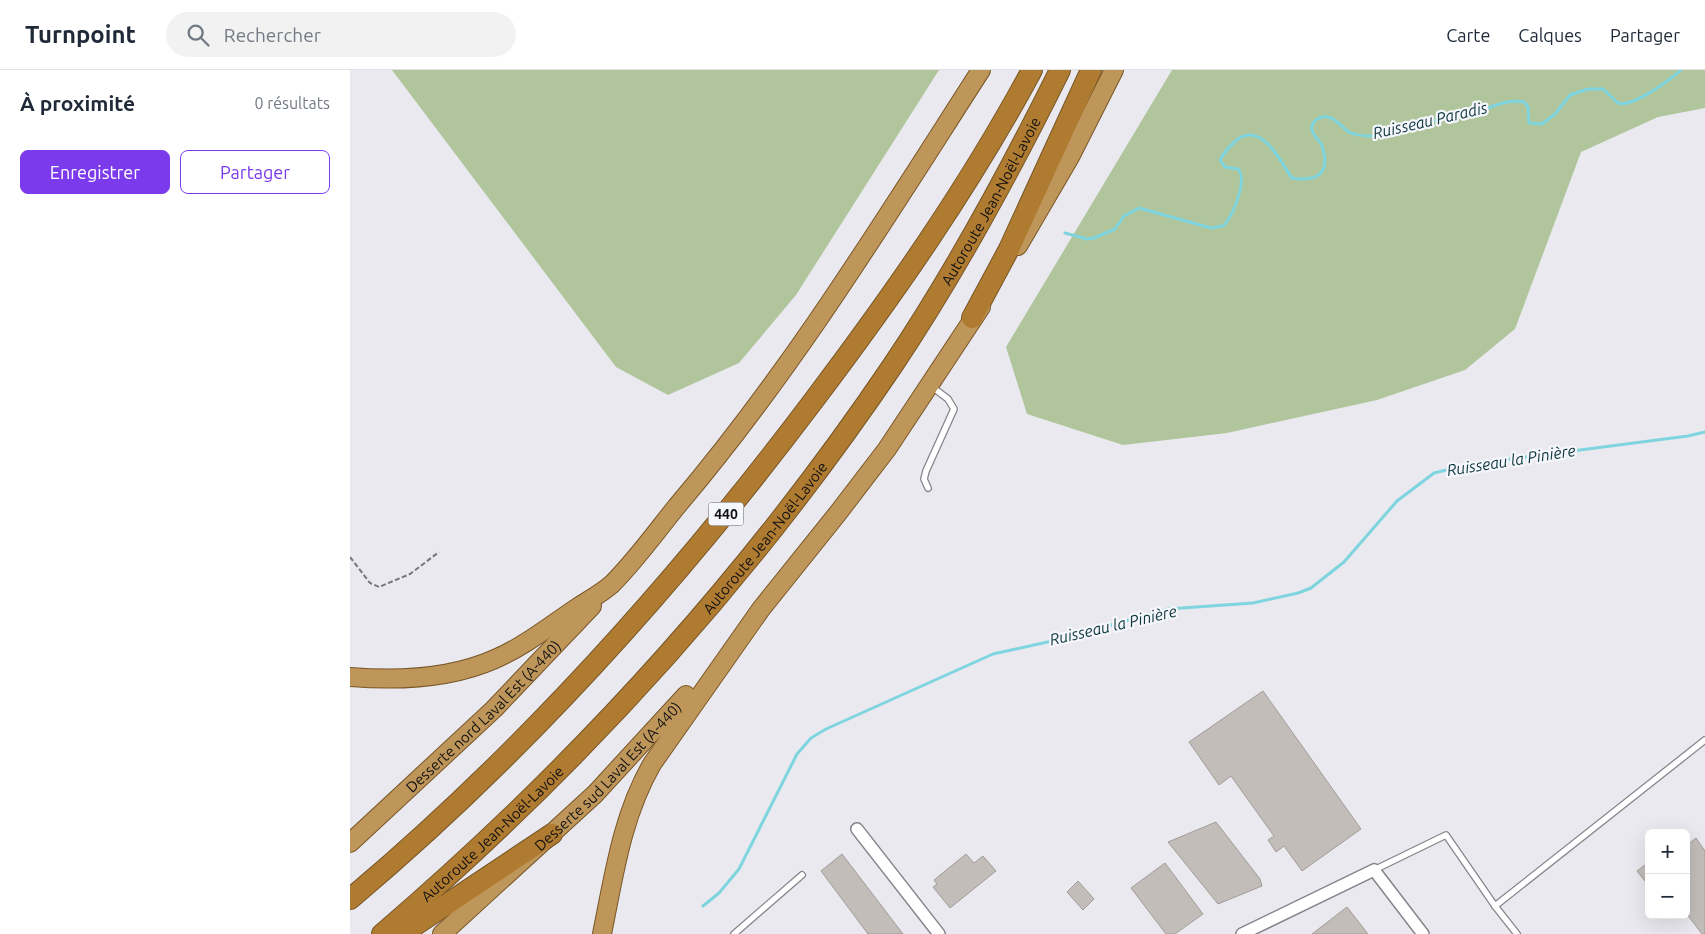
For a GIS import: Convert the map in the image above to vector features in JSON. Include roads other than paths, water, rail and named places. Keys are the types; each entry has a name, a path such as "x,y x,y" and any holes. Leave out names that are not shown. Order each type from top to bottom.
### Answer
{"highway":[{"path":"350,678 421,677 456,672 487,662 519,647 611,585 716,460 784,368 859,259 981,70"},
{"name":"Autoroute Jean-Noël-Lavoie","path":"350,899 463,798 545,718 631,626 723,518 798,421 909,271 974,172 1032,70"},
{"name":"Autoroute Jean-Noël-Lavoie","path":"382,934 503,826 562,769 674,650 758,548 860,412 921,322 998,191 1060,70"},
{"path":"602,934 623,832 638,788 680,722 761,609 838,514 930,385 972,318 1009,249 1091,70"},
{"path":"972,318 986,300 1052,190 1114,70"},
{"name":"Desserte nord Laval Est (A-440)","path":"350,844 500,703 611,585"},
{"name":"Desserte sud Laval Est (A-440)","path":"442,934 614,775 761,609"},
{"path":"402,934 552,834"}],"street":[{"path":"857,829 939,934"},
{"path":"1242,934 1374,870 1423,934"}],"lane":[{"path":"928,488 924,479 926,471 954,408 948,399 930,385"},
{"path":"1495,906 1705,740"},
{"path":"1374,870 1446,835 1495,906 1517,934"},
{"path":"734,934 802,875"}],"waterway":[{"name":"Ruisseau Paradis","path":"1065,233 1087,239 1094,238 1115,229 1124,216 1139,208 1211,228 1223,226 1238,198 1241,174 1238,169 1225,167 1220,160 1238,139 1247,135 1255,136 1270,146 1292,178 1309,178 1320,174 1325,163 1322,146 1312,130 1314,122 1319,118 1329,117 1347,131 1362,136 1373,136 1409,129 1443,118 1469,114 1503,103 1517,101 1524,102 1528,107 1529,123 1542,124 1555,114 1570,95 1588,89 1603,89 1618,103 1624,103 1651,92 1681,70"},
{"name":"Ruisseau la Pinière","path":"703,906 719,893 739,869 797,754 811,738 826,729 993,654 1061,639 1168,609 1253,603 1298,593 1311,588 1344,562 1397,501 1434,473 1471,464 1688,436 1705,432"}]}
